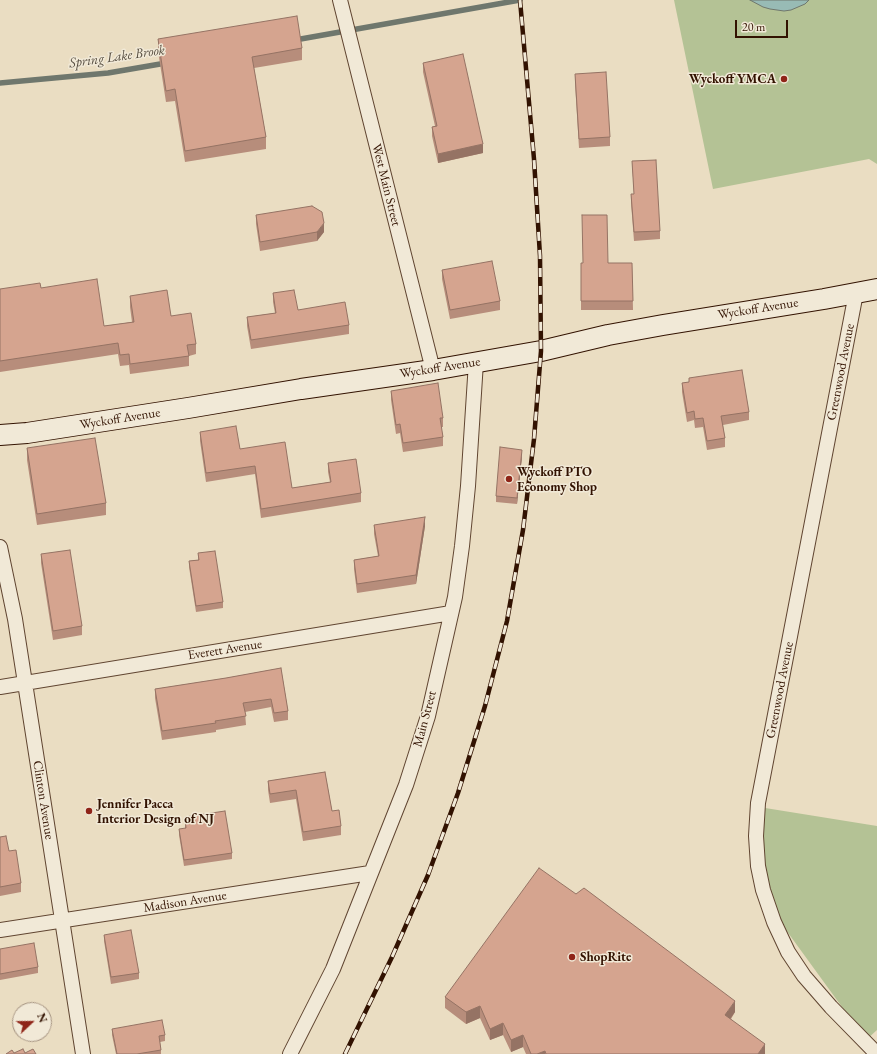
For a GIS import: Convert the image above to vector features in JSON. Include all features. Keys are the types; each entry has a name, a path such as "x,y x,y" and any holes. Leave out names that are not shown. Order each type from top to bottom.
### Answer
{"main road":[{"name":"Wyckoff Avenue","path":"0,435 35,432 301,389 433,370 541,351 608,335 655,326 877,289"}],"street":[{"name":"West Main Street","path":"340,0 433,370"},
{"name":"Greenwood Avenue","path":"856,293 758,803 756,836 758,866 763,890 774,922 788,952 804,976 831,1007 877,1054"},
{"name":"Main Street","path":"290,1054 333,969 406,786 428,716 455,597 462,546 468,486 476,362"},
{"name":"Clinton Avenue","path":"0,548 15,619 83,1054"},
{"name":"Everett Avenue","path":"0,687 451,613"},
{"name":"Madison Avenue","path":"0,930 370,874"}],"green space":[{"name":"Wyckoff YMCA","path":"674,0 877,0 877,164 869,159 713,189"},
{"path":"759,807 877,826 877,1030 866,1040 770,908"}],"water":[{"path":"750,0 809,0 805,4 791,10 784,11 763,7"}],"building":[{"path":"297,16 302,48 252,57 266,137 185,151 175,89 166,91 158,39"},
{"path":"463,54 483,144 438,154 432,127 437,126 423,63"},
{"path":"606,72 610,137 579,139 575,74"},
{"path":"656,160 660,231 634,232 631,194 634,194 632,161"},
{"path":"312,206 322,212 324,223 317,232 260,242 256,215"},
{"path":"582,215 607,215 608,263 632,263 633,301 581,301 581,263 583,263"},
{"path":"492,261 500,301 450,310 442,270"},
{"path":"97,279 104,326 134,322 130,296 167,290 171,316 191,313 196,344 187,345 189,356 130,364 129,354 120,355 118,343 0,361 0,289 40,283 41,288"},
{"path":"294,290 298,310 345,302 349,325 251,340 247,317 276,313 273,293"},
{"path":"742,370 749,412 721,416 725,438 707,441 703,418 695,419 694,411 687,413 682,383 689,382 689,378"},
{"path":"438,383 443,418 440,418 443,437 403,443 400,424 396,425 391,391"},
{"path":"236,426 240,449 285,442 292,488 331,482 328,463 356,459 361,493 261,509 255,466 206,473 200,432"},
{"path":"95,438 106,503 37,514 27,448"},
{"name":"Wyckoff PTO Economy Shop","path":"500,447 522,450 517,498 496,496"},
{"path":"425,517 416,575 357,584 354,560 379,556 374,525"},
{"path":"70,550 82,626 53,631 41,554"},
{"path":"215,551 223,602 196,606 189,561 199,560 198,553"},
{"path":"281,668 288,711 274,713 271,699 243,703 246,716 215,721 216,723 162,731 155,689"},
{"path":"325,772 332,811 339,810 341,826 303,832 296,790 270,794 268,781"},
{"path":"225,811 232,853 184,860 179,829 186,828 185,817"},
{"path":"6,836 9,851 16,850 21,883 0,887 0,837"},
{"name":"ShopRite","path":"539,868 576,894 584,888 735,1001 725,1015 765,1044 758,1054 546,1054 545,1051 537,1054 531,1054 523,1035 511,1040 503,1023 490,1029 480,1006 466,1012 445,997"},
{"path":"131,930 139,973 111,977 104,935"},
{"path":"34,943 38,967 0,974 0,949"},
{"path":"162,1020 165,1035 159,1036 161,1050 137,1054 117,1054 112,1029"},
{"path":"23,1049 25,1053 33,1049 36,1054 6,1054 12,1050 14,1053"}],"waterway":[{"name":"Spring Lake Brook","path":"295,40 520,0"},
{"name":"Spring Lake Brook","path":"0,83 108,73 166,63"}],"railway":[{"path":"345,1054 392,957 428,875 458,793 485,706 507,621 523,530 534,439 541,351 540,256 534,159 520,0"}],"place":[{"name":"Wyckoff YMCA","path":"784,79"},
{"name":"Wyckoff PTO Economy Shop","path":"509,479"},
{"name":"Jennifer Pacca Interior Design of NJ","path":"89,811"},
{"name":"ShopRite","path":"572,957"}]}
